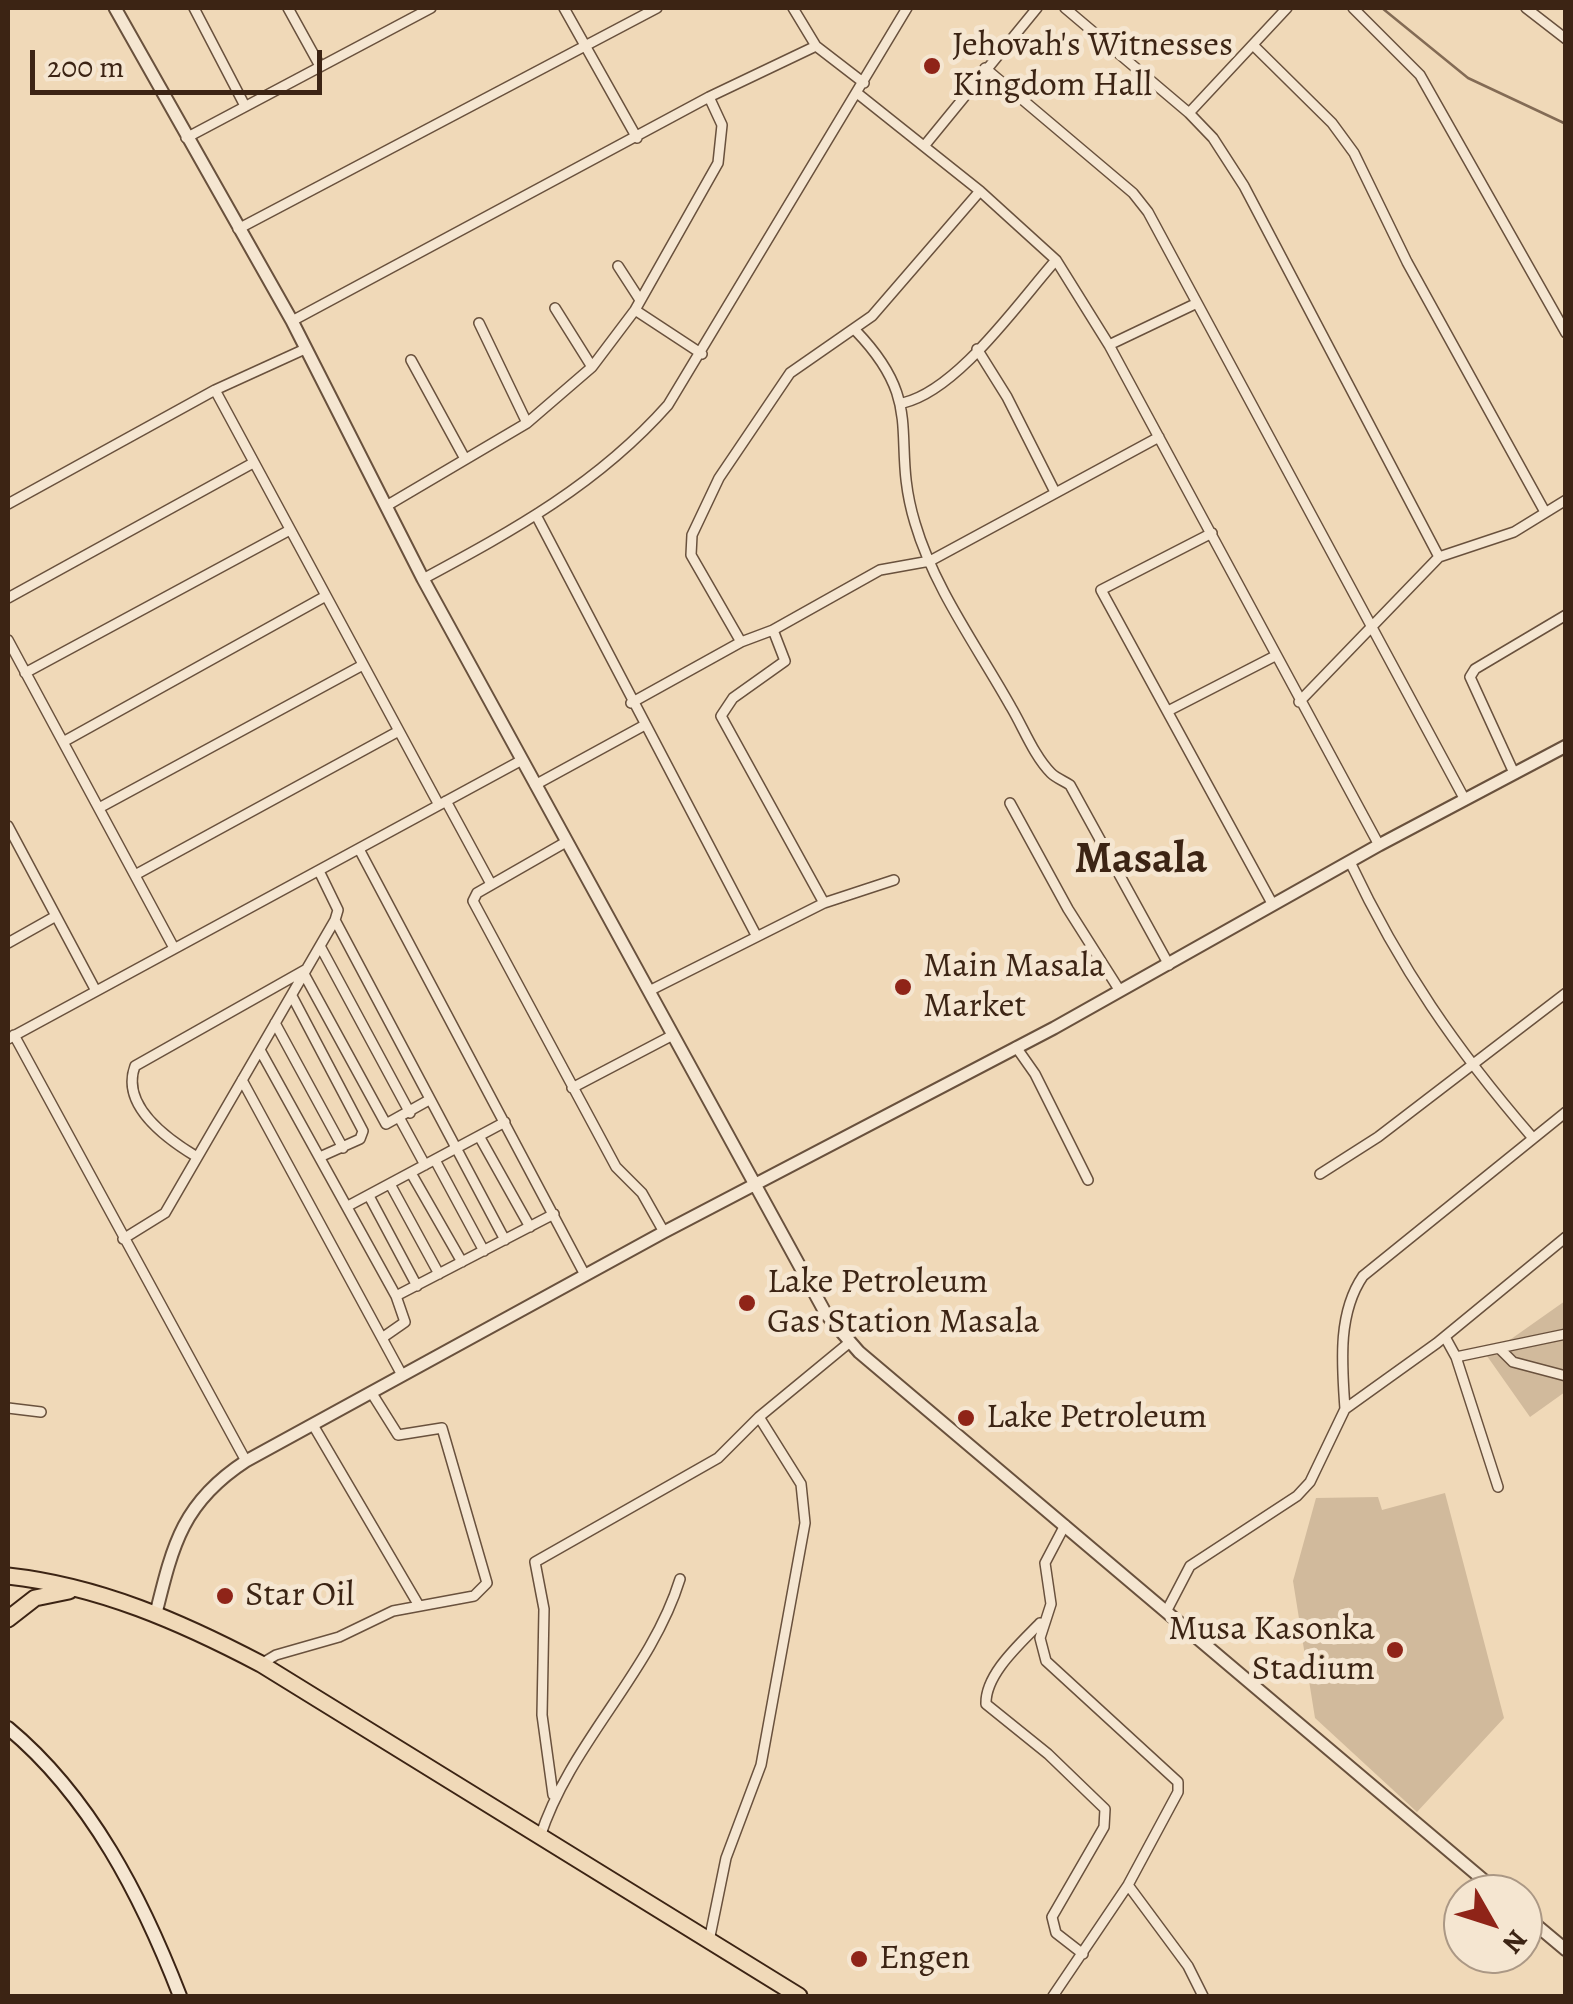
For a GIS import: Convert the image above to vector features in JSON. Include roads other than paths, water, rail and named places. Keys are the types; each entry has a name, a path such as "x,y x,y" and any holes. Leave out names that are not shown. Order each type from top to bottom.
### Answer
{"highway":[{"path":"8,1576 78,1590 156,1613 261,1664 799,1996"},
{"path":"8,1619 35,1598 78,1590"}],"main road":[{"path":"8,1725 70,1794 106,1842 180,1996"}],"street":[{"path":"115,8 292,321 423,579 826,1314 850,1342 1476,1874"},
{"path":"194,8 246,106"},
{"path":"288,8 320,66"},
{"path":"186,138 431,8"},
{"path":"564,8 637,138"},
{"path":"238,229 657,8"},
{"path":"805,8 796,12 816,46 864,82"},
{"path":"423,579 537,517 584,486 639,438 702,354 907,8"},
{"path":"925,145 1037,8"},
{"path":"1067,8 1189,112 1213,138 1244,186 1439,557"},
{"path":"1189,112 1287,8"},
{"path":"1353,8 1420,75 1566,333"},
{"path":"1526,8 1566,39"},
{"path":"1253,45 1332,123 1354,152 1407,262 1545,512"},
{"path":"292,321 709,97 816,46"},
{"path":"985,68 1133,193 1148,212 1464,798"},
{"path":"857,93 980,191 1056,260 1109,345 1212,532 1378,845"},
{"path":"388,505 527,423 592,367 634,310 718,163 722,125 709,97"},
{"path":"740,642 691,555 700,514 744,437 790,373 856,331 980,191"},
{"path":"903,403 928,395 977,349 1056,260"},
{"path":"618,266 640,300"},
{"path":"1109,345 1195,304"},
{"path":"555,308 592,367"},
{"path":"634,310 702,354"},
{"path":"480,323 527,423"},
{"path":"856,331 884,360 903,403 908,490 930,561 1031,743 1050,773 1070,785 1169,965"},
{"path":"8,504 216,390 305,349"},
{"path":"977,349 1007,397 1055,492"},
{"path":"411,360 464,457"},
{"path":"216,390 397,732 491,884"},
{"path":"630,703 880,570 930,561 1159,436"},
{"path":"8,598 252,463"},
{"path":"1299,702 1439,557 1498,539 1566,500"},
{"path":"537,517 630,703 756,935"},
{"path":"25,674 288,531"},
{"path":"1212,532 1101,590 1272,904"},
{"path":"62,742 324,597"},
{"path":"1514,774 1470,676 1475,669 1566,615"},
{"path":"773,630 785,661 733,698 722,716 824,903"},
{"path":"8,640 174,948"},
{"path":"1168,711 1275,656"},
{"path":"99,808 362,666"},
{"path":"535,785 643,726"},
{"path":"134,875 397,732"},
{"path":"156,1613 177,1537 191,1509 210,1487 246,1461 664,1232 1169,965 1378,845 1566,746"},
{"path":"246,1461 11,1037 522,760"},
{"path":"1010,803 1068,909 1120,991"},
{"path":"8,826 96,990"},
{"path":"566,842 474,896 475,907 616,1167 642,1192 664,1232"},
{"path":"359,849 586,1275"},
{"path":"8,857 20,850"},
{"path":"1350,862 1390,944 1470,1065 1532,1138"},
{"path":"124,1239 165,1214 335,920 336,905 319,870"},
{"path":"649,991 824,903 894,880"},
{"path":"8,943 56,916"},
{"path":"335,920 505,1240"},
{"path":"320,946 410,1113"},
{"path":"306,971 383,1119 389,1124 429,1100"},
{"path":"196,1157 152,1123 134,1094 135,1066 306,971"},
{"path":"1320,1174 1378,1137 1566,993"},
{"path":"292,996 364,1131 362,1137 344,1148 322,1156"},
{"path":"275,1024 344,1148"},
{"path":"572,1088 673,1035"},
{"path":"1016,1047 1040,1084 1088,1180"},
{"path":"260,1050 396,1296 405,1322 382,1338"},
{"path":"242,1080 402,1376"},
{"path":"1346,1409 1342,1365 1347,1308 1363,1276 1566,1112"},
{"path":"400,1119 425,1166"},
{"path":"348,1206 505,1122"},
{"path":"479,1136 530,1227"},
{"path":"436,1160 484,1251"},
{"path":"411,1173 462,1262"},
{"path":"390,1184 440,1274"},
{"path":"368,1196 417,1286"},
{"path":"396,1296 554,1214"},
{"path":"1166,1612 1190,1566 1297,1496 1310,1482 1346,1409 1566,1237"},
{"path":"1456,1357 1566,1334"},
{"path":"1444,1336 1456,1357 1498,1487"},
{"path":"553,1795 542,1715 544,1609 535,1562 718,1458 759,1417 850,1342"},
{"path":"1500,1349 1513,1362 1566,1376"},
{"path":"261,1664 418,1604 474,1596 487,1583 488,1575 446,1454 442,1428 398,1435 372,1392"},
{"path":"8,1408 41,1412"},
{"path":"710,1941 726,1858 761,1765 805,1523 802,1484 759,1417"},
{"path":"313,1425 418,1604"},
{"path":"1065,1525 1046,1563 1051,1604 1042,1621 1004,1663 986,1696 986,1704 1048,1754 1105,1808 1104,1828 1052,1918 1056,1933 1082,1954"},
{"path":"540,1837 553,1795 664,1621 680,1579"},
{"path":"1042,1621 1040,1650 1046,1662 1178,1782 1178,1792 1128,1885 1053,1996"},
{"path":"1128,1885 1188,1966 1203,1996"},
{"path":"1543,1931 1566,1950"}],"waterway":[{"path":"1382,8 1468,78 1566,124"}],"place":[{"name":"Jehovah's Witnesses Kingdom Hall","path":"932,66"},
{"name":"Main Masala Market","path":"903,987"},
{"name":"Lake Petroleum Gas Station Masala","path":"747,1303"},
{"name":"Lake Petroleum","path":"966,1418"},
{"name":"Star Oil","path":"225,1596"},
{"name":"Musa Kasonka Stadium","path":"1395,1650"},
{"name":"Engen","path":"859,1959"}],"district":[{"name":"Masala","path":"1141,861"}]}
